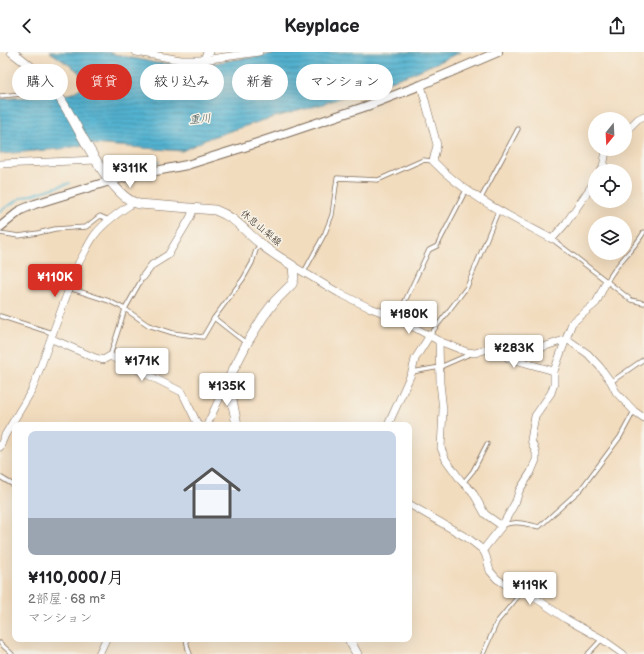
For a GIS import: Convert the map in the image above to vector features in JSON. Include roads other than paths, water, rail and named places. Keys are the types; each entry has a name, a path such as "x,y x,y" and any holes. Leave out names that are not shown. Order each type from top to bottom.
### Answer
{"main road":[{"path":"12,52 28,64"},
{"path":"60,100 110,181 119,193 133,203"},
{"name":"休息山梨線","path":"133,203 215,210 234,219 261,245 293,266"},
{"path":"237,422 228,380 247,343 263,317 275,301 292,284 294,278 293,266"},
{"path":"351,642 357,654"}],"street":[{"path":"136,52 165,55 181,60 203,60 259,52"},
{"path":"203,60 207,53 210,52"},
{"path":"0,227 22,210 35,204 110,181 187,165 367,106 422,85 498,52"},
{"path":"422,85 437,145 433,161 466,190 552,239 566,223 588,191"},
{"path":"632,125 644,116"},
{"path":"0,164 96,159"},
{"path":"13,422 32,390 78,264 86,252 92,238 110,220 133,203"},
{"path":"142,277 152,265 168,255 190,218 194,208"},
{"path":"293,266 339,293 368,307 397,318 439,340 467,352 475,353 507,343 520,342 543,347 567,339"},
{"path":"483,550 502,526 536,460 536,453 531,440 535,416 551,393 554,384 554,371 572,323 596,303 606,282"},
{"path":"389,422 412,372 415,359 430,335"},
{"path":"52,336 93,357 103,360 110,356 182,392 197,422"},
{"path":"567,339 588,354 611,382 616,392 634,411 644,418"},
{"path":"439,340 440,383 443,410 440,448 446,460 463,483 472,491 485,514 502,526"},
{"path":"512,343 508,358 554,371"},
{"path":"209,422 228,380"},
{"path":"0,447 12,423"},
{"path":"412,506 469,539 483,550 490,572 497,580 534,597 566,619 602,639 623,654"},
{"path":"99,654 105,642"}],"lane":[{"path":"0,96 12,95"},
{"path":"481,198 518,129"},
{"path":"304,272 325,233 332,216 337,178 378,180 423,160 433,161"},
{"path":"397,318 429,250 436,246 466,190"},
{"path":"430,335 467,287 499,209"},
{"path":"0,233 19,236 55,229 86,227 100,216 110,220"},
{"path":"606,282 639,241 644,232"},
{"path":"552,239 631,300 644,303"},
{"path":"69,288 109,301 125,309 148,325 173,333 203,337 214,318 243,279 252,263 256,250 261,245"},
{"path":"110,356 125,309 142,277"},
{"path":"0,316 52,336"},
{"path":"214,318 247,343"},
{"path":"412,372 440,366 472,352"},
{"path":"611,382 644,359"},
{"path":"502,526 510,523 522,523 539,527 581,489 620,437 634,411"},
{"path":"463,483 473,471 487,444"},
{"path":"0,477 12,484"},
{"path":"483,654 498,622 521,592"},
{"path":"588,654 602,639"},
{"path":"187,642 190,654"},
{"path":"0,643 12,654"}],"water":[{"name":"重川","path":"50,52 108,52 156,63 207,64 284,52 461,52 411,74 393,80 393,64 296,64 296,100 335,100 264,120 209,138 182,151 92,144 59,149 0,154 0,99 68,100 68,94 76,91 76,100 132,100 132,64 76,64 76,70"}],"waterway":[{"path":"127,167 159,162"},
{"path":"0,211 21,198 70,183"}]}
